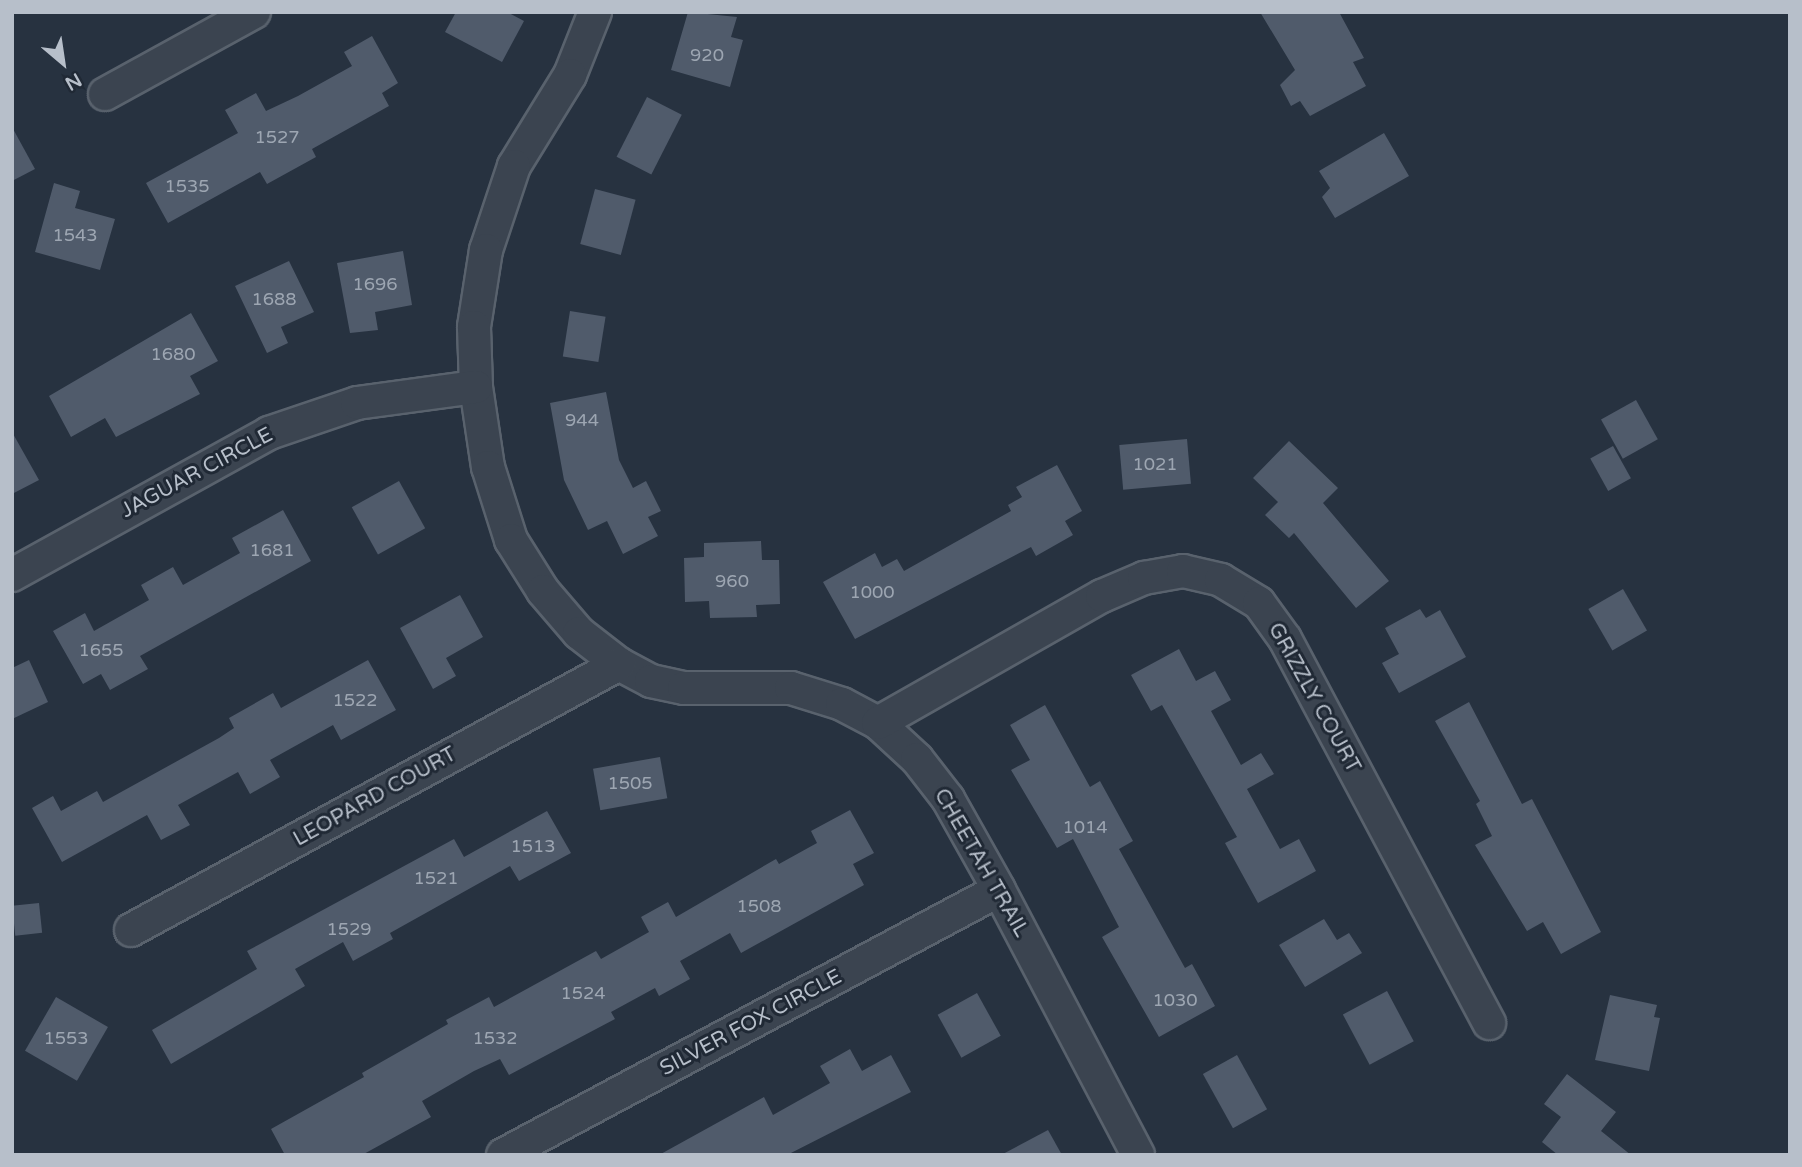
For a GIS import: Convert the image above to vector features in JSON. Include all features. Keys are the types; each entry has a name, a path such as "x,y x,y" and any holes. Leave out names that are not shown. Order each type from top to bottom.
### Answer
{"street":[{"path":"105,94 254,12"},
{"name":"CHEETAH TRAIL","path":"595,12 570,75 514,166 486,250 474,327 476,387 488,467 511,540 543,591 579,633 619,664 651,681 684,688 791,688 842,704 878,723 917,759 948,799 1139,1155"},
{"name":"JAGUAR CIRCLE","path":"12,575 269,433 357,403 476,387"},
{"name":"GRIZZLY COURT","path":"878,723 1102,596 1144,579 1183,571 1221,580 1259,603 1285,639 1489,1023"},
{"name":"LEOPARD COURT","path":"131,930 619,664"},
{"name":"SILVER FOX CIRCLE","path":"503,1155 999,890"}],"building":[{"path":"456,12 507,12 524,21 502,62 445,32"},
{"path":"688,12 737,17 731,37 743,40 730,87 671,70"},
{"path":"1260,12 1339,12 1364,58 1353,62 1366,86 1310,116 1300,101 1291,106 1280,85 1295,70"},
{"path":"372,36 398,83 382,93 389,106 312,149 316,157 267,184 260,172 168,223 146,183 238,133 225,110 256,93 266,111 298,96 352,66 344,52"},
{"path":"647,97 682,115 651,174 617,157"},
{"path":"12,127 35,169 12,181"},
{"path":"1384,133 1409,176 1335,218 1322,197 1330,188 1319,171"},
{"path":"54,183 80,191 75,208 115,219 100,270 35,252"},
{"path":"595,189 636,200 621,255 580,244"},
{"path":"403,251 412,305 375,312 378,330 350,333 337,263"},
{"path":"289,261 314,312 281,327 288,343 267,353 235,286"},
{"path":"570,311 606,317 598,362 563,356"},
{"path":"191,313 218,361 190,376 200,394 116,437 105,418 71,437 49,396"},
{"path":"606,392 619,460 633,488 646,481 661,511 648,517 658,536 623,554 607,521 588,530 564,480 550,403"},
{"path":"1636,400 1658,439 1623,459 1601,419"},
{"path":"12,432 39,480 12,494"},
{"path":"1187,439 1191,484 1123,490 1119,445"},
{"path":"1289,441 1338,488 1323,503 1389,581 1356,608 1294,533 1289,538 1265,515 1278,502 1253,478"},
{"path":"1613,446 1631,478 1608,491 1590,459"},
{"path":"1057,465 1082,511 1065,521 1073,535 1036,556 1031,547 855,639 823,582 875,553 882,567 897,559 904,571 1011,511 1008,505 1022,497 1016,487"},
{"path":"399,481 425,528 378,554 352,507"},
{"path":"283,510 311,561 140,656 148,669 110,690 101,674 83,684 53,631 85,613 94,631 149,600 141,585 173,567 183,585 240,553 232,538"},
{"path":"761,541 762,560 779,560 780,604 756,605 757,617 710,618 709,601 685,602 684,558 704,557 704,543"},
{"path":"1623,589 1647,631 1612,651 1588,609"},
{"path":"460,595 483,637 446,658 456,676 433,689 400,628"},
{"path":"1420,609 1426,618 1440,610 1466,657 1399,693 1382,663 1399,654 1385,628"},
{"path":"1179,649 1196,681 1215,671 1231,700 1211,711 1241,765 1261,753 1274,774 1247,789 1280,849 1299,839 1316,871 1258,903 1225,843 1237,837 1162,705 1151,711 1131,675"},
{"path":"29,660 48,702 12,719 12,668"},
{"path":"368,660 396,710 341,740 333,725 270,760 280,777 250,794 238,772 178,805 190,825 161,840 147,815 62,862 32,808 53,796 61,811 97,791 103,802 219,738 234,728 229,718 273,693 281,708"},
{"path":"1469,702 1522,804 1532,799 1601,932 1561,954 1543,922 1527,931 1475,845 1492,836 1476,804 1480,801 1435,721"},
{"path":"1045,705 1090,787 1100,781 1133,841 1119,849 1185,968 1192,964 1215,1006 1159,1037 1102,937 1119,927 1073,839 1057,848 1011,770 1030,760 1010,725"},
{"path":"660,757 667,798 600,810 593,769"},
{"path":"850,810 874,853 853,864 864,885 741,953 730,933 680,961 690,979 659,996 655,988 611,1012 615,1019 509,1075 500,1059 474,1071 422,1101 431,1117 362,1155 285,1155 271,1129 364,1077 362,1073 448,1024 446,1020 489,997 494,1007 596,951 601,959 649,932 641,917 668,902 676,917 776,859 779,864 817,843 811,831"},
{"path":"547,811 571,853 519,881 510,866 390,933 393,939 353,961 343,942 295,969 305,986 171,1064 152,1030 257,969 247,951 454,839 464,857"},
{"path":"39,903 42,933 15,936 12,906"},
{"path":"1324,919 1337,940 1349,933 1362,953 1305,987 1279,945"},
{"path":"1387,991 1414,1041 1370,1065 1343,1014"},
{"path":"977,993 1001,1036 961,1058 938,1015"},
{"path":"1610,995 1657,1005 1654,1017 1660,1018 1649,1071 1595,1060"},
{"path":"56,997 108,1027 77,1081 25,1051"},
{"path":"850,1049 862,1071 891,1055 911,1092 787,1155 659,1155 764,1097 773,1115 830,1083 820,1066"},
{"path":"1237,1055 1267,1109 1233,1128 1203,1074"},
{"path":"1567,1074 1616,1112 1601,1131 1631,1155 1558,1155 1542,1142 1561,1117 1544,1104"},
{"path":"1048,1130 1062,1155 1001,1155"}]}
